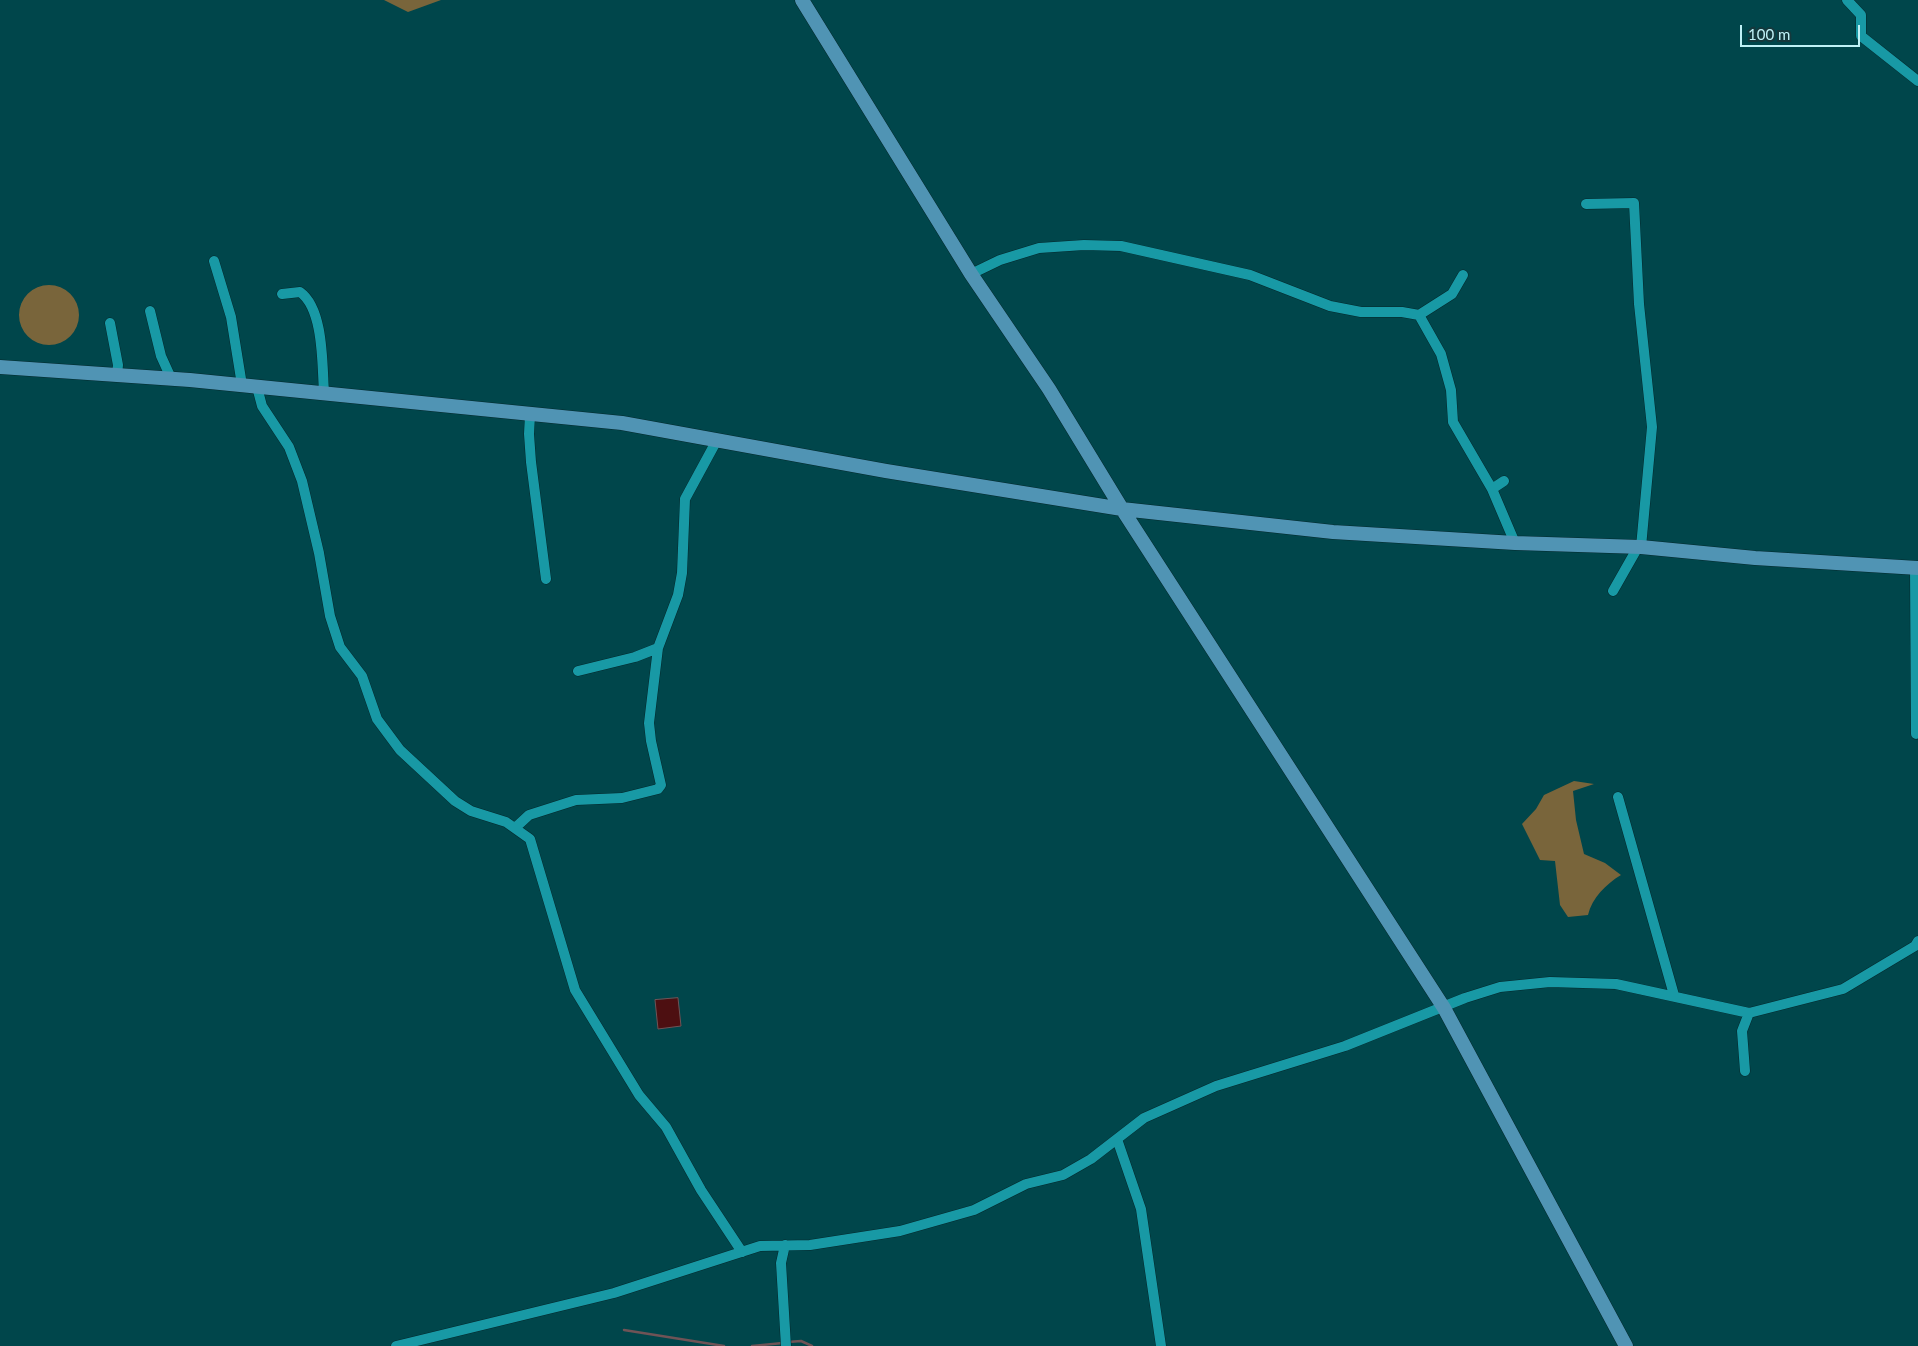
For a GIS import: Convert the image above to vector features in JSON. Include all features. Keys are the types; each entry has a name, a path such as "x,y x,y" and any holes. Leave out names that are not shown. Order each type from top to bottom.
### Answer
{"street":[{"path":"802,0 971,274 1048,389 1122,509 1444,1008 1626,1346"},
{"path":"1847,0 1860,15 1862,36 1918,81"},
{"path":"1586,204 1634,203 1639,304 1652,427 1640,548 1613,591"},
{"path":"971,274 1000,260 1039,248 1084,245 1121,246 1250,275 1330,306 1361,312 1402,312 1419,315 1452,294 1463,276"},
{"path":"214,260 231,317 242,385"},
{"path":"282,294 300,292 308,298 318,323 324,392"},
{"path":"150,311 161,356 171,378"},
{"path":"1419,315 1441,354 1451,390 1453,422 1492,489 1515,543"},
{"path":"110,323 118,365 117,375"},
{"path":"0,367 171,378 622,423 886,471 1122,509 1333,532 1515,543 1640,548 1916,568 1916,734"},
{"path":"257,387 262,406 289,447 302,481 319,553 330,616 340,647 362,676 377,719 400,750 455,801 471,811 506,822 530,838 574,990 634,1088 666,1127 701,1190 742,1252"},
{"path":"530,414 531,462 546,579"},
{"path":"515,828 529,815 576,800 622,798 658,789 661,785 649,723 658,648 678,595 681,580 685,499 717,440"},
{"path":"1492,489 1504,481"},
{"path":"578,671 635,657 658,648"},
{"path":"1618,797 1674,995"},
{"path":"396,1346 614,1293 760,1246 810,1245 900,1231 974,1210 1026,1184 1063,1175 1091,1159 1144,1118 1216,1086 1345,1046 1465,998 1500,987 1550,982 1616,984 1674,995 1749,1013 1843,990 1915,946 1918,941"},
{"path":"1745,1071 1742,1031 1749,1013"},
{"path":"1117,1139 1141,1209 1161,1346"},
{"path":"785,1245 781,1263 786,1343"}],"shaded area":[{"path":"384,0 441,0 408,12"},
{"path":"49,285 66,290 74,298 79,315 74,332 66,340 49,345 32,340 24,332 19,315 24,298 32,290"},
{"path":"1574,781 1594,784 1573,791 1576,820 1584,854 1605,863 1621,875 1600,892 1588,915 1568,917 1560,905 1555,861 1540,860 1522,824 1536,809 1544,795"},
{"path":"678,998 681,1026 658,1029 655,1000"}],"waterway":[{"path":"624,1330 724,1346"},
{"path":"788,1342 801,1341 812,1346"},
{"path":"752,1346 783,1343"}]}
